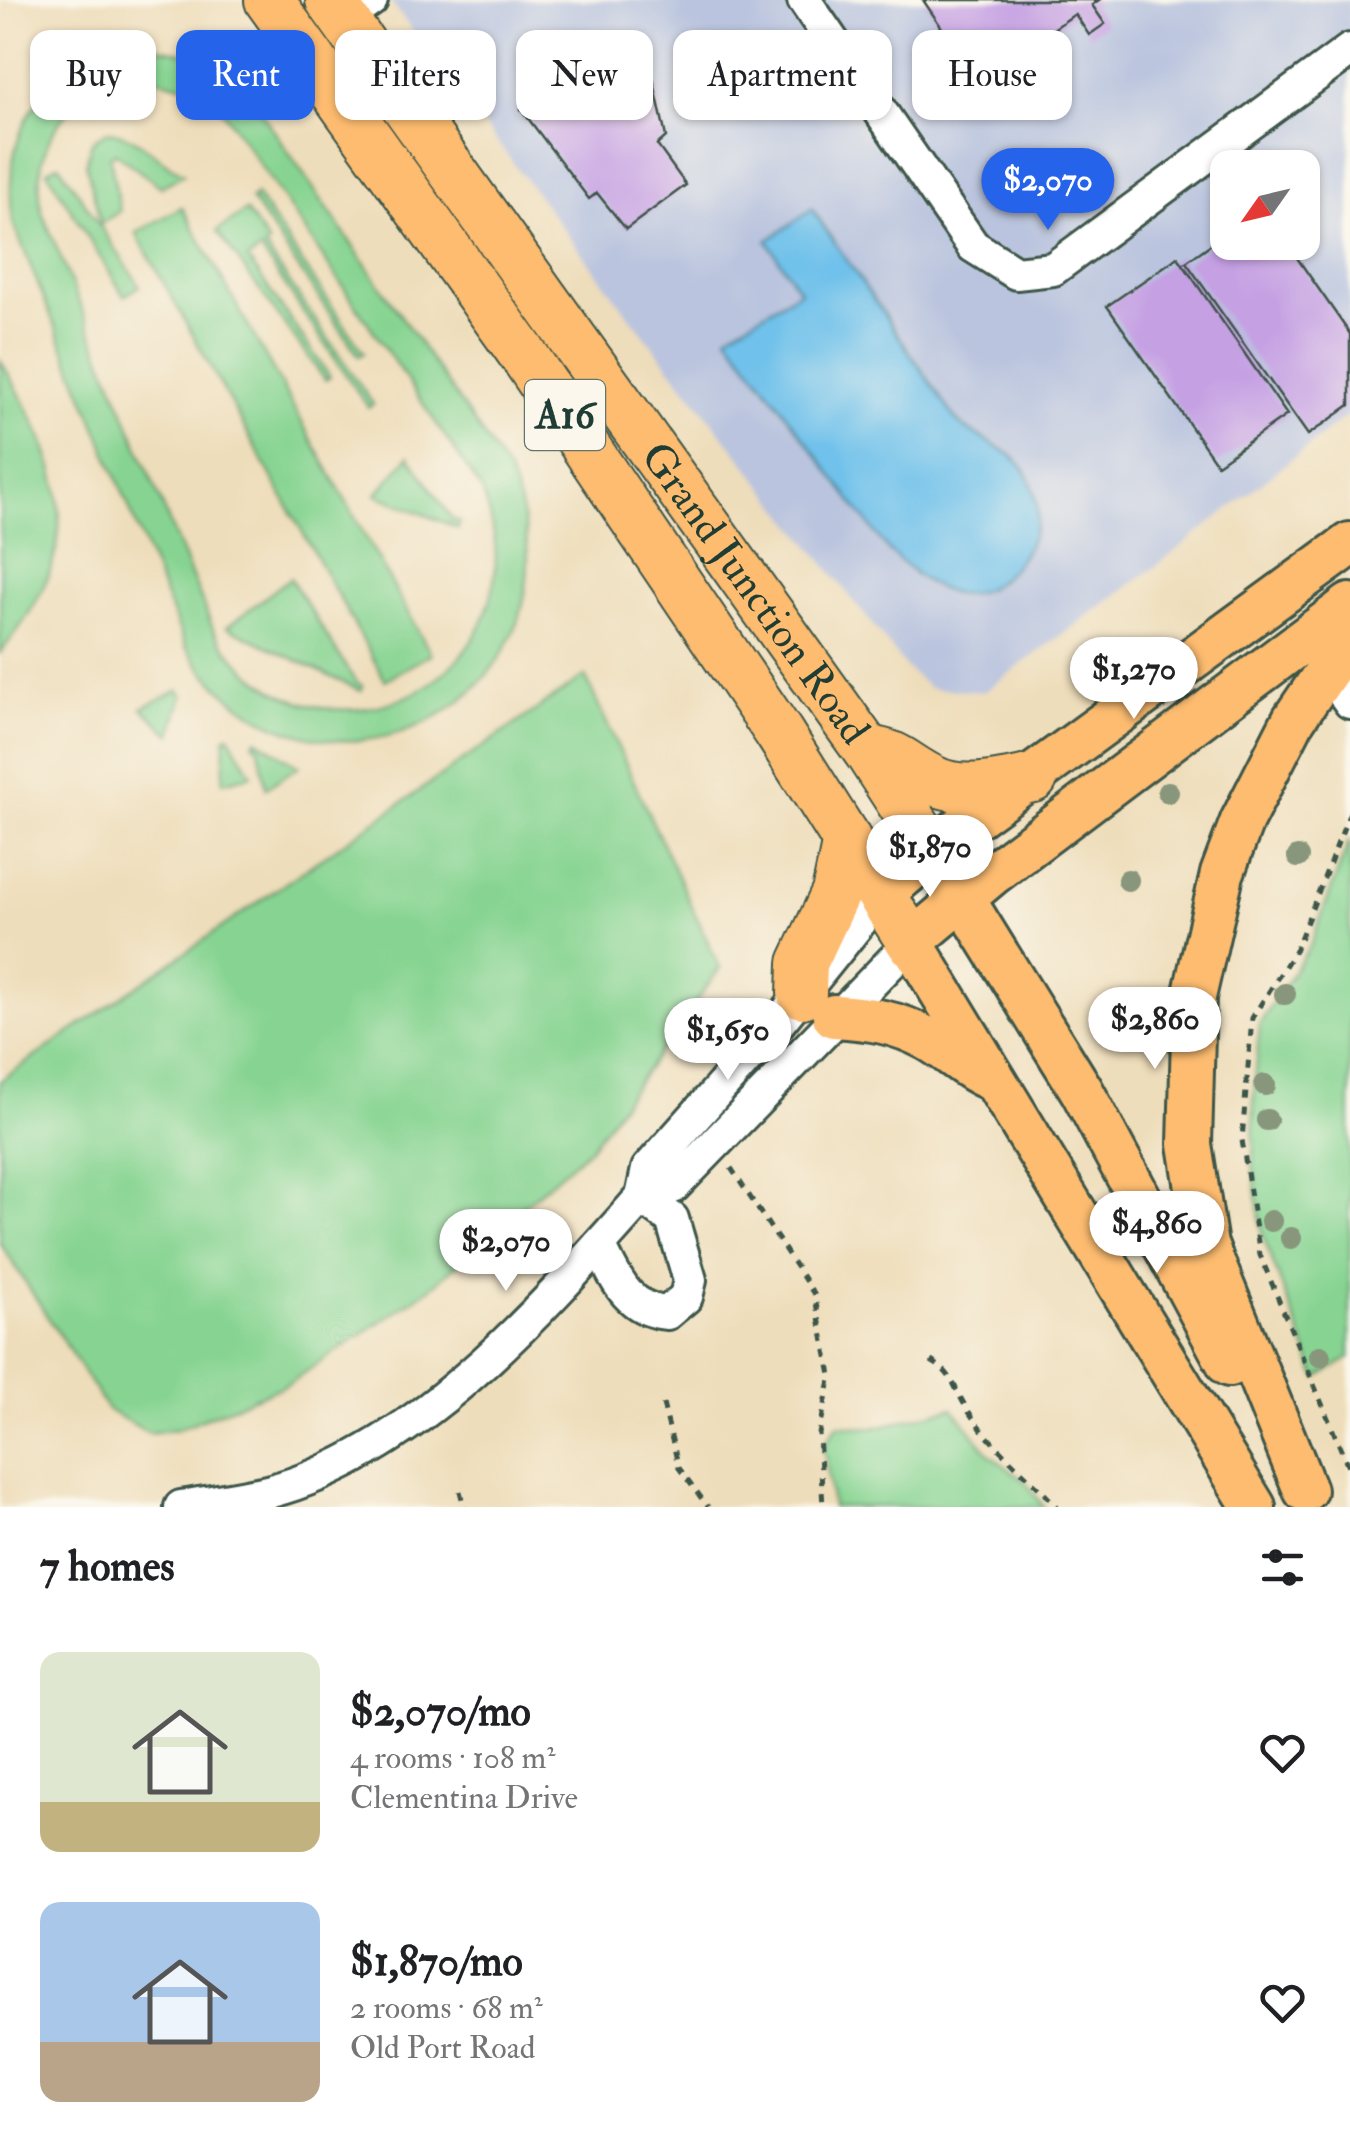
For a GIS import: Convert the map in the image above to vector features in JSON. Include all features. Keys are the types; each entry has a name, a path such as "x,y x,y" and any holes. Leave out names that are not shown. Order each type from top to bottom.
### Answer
{"highway":[{"name":"Grand Junction Road","path":"269,0 527,360 883,893 911,942"},
{"name":"Grand Junction Road","path":"348,6 867,750 962,898"},
{"path":"867,750 896,754 944,784 995,787 1032,778"},
{"path":"818,1005 803,963 836,893 847,840"}],"main road":[{"path":"883,893 930,852 1350,544"},
{"path":"911,942 962,898 1350,606"},
{"path":"1309,1499 1206,1245 1192,1179 1188,1110 1194,997 1222,874 1267,770 1342,669"},
{"name":"A16","path":"962,898 1082,1091 1240,1385 1309,1499"},
{"name":"A16","path":"911,942 1254,1507"},
{"path":"818,1005 888,1021 931,1040 964,1068 999,1082"}],"street":[{"path":"804,0 973,246 1016,273 1052,269 1350,50"},
{"path":"818,1005 883,893"},
{"path":"180,1507 272,1490 378,1443 457,1387 644,1195 648,1170 818,1005 911,942"},
{"path":"599,1245 630,1299 646,1311 667,1313 686,1297 690,1280 672,1219 644,1195"}],"path":[{"path":"1350,812 1296,949 1252,1018 1242,1140 1260,1255 1350,1470"},
{"path":"727,1162 814,1294 831,1375 818,1434 822,1507"},
{"path":"931,1361 950,1372 962,1400 993,1446 1031,1477 1057,1507"},
{"path":"664,1404 679,1468 708,1507"},
{"path":"460,1492 464,1507"}],"shaded area":[{"path":"389,0 1350,0 1350,413 1167,558 984,692 929,688 908,670 480,120 496,120 496,30 412,30"}],"green space":[{"path":"156,48 176,51 176,84 156,79"},
{"path":"30,115 30,120 61,120 42,160 42,212 214,631 260,680 312,705 366,708 416,692 458,659 486,613 495,555 481,489 229,120 267,120 508,472 528,552 518,621 484,678 433,719 372,739 306,736 242,707 186,647 13,223 14,157"},
{"path":"108,131 130,137 184,174 161,187 115,153 110,157 120,211 101,224 86,164 92,141"},
{"path":"59,164 140,286 124,296 47,171"},
{"path":"256,195 364,353 359,356 251,199"},
{"path":"182,207 431,654 385,680 136,233"},
{"path":"246,211 269,244 265,247 373,404 368,407 261,250 248,259 330,377 325,380 217,231"},
{"path":"0,360 41,438 54,473 59,508 57,542 48,577 29,614 0,653"},
{"path":"409,456 452,519 460,522 458,528 376,495"},
{"path":"290,578 356,682 363,686 361,691 227,627"},
{"path":"585,676 720,968 590,1148 429,1289 288,1384 178,1429 149,1433 108,1410 0,1243 0,1081"},
{"path":"178,690 183,695 171,735 142,708"},
{"path":"229,735 252,775 223,782 225,738"},
{"path":"256,739 299,766 266,788 259,748 253,743"},
{"path":"1350,839 1350,1358 1317,1378 1262,1234 1253,1166 1254,1093 1260,1023 1311,944"},
{"path":"953,1408 990,1455 1024,1480 1044,1507 832,1507 824,1445 838,1425 873,1428"}],"water":[{"path":"812,209 956,420 1018,461 1030,480 1037,509 1033,535 1006,574 980,591 966,594 942,590 888,550 727,335 800,291 767,241"}],"building":[{"path":"923,0 1099,0 1092,5 1105,24 1089,35 1075,14 1052,30 943,30"},
{"path":"653,78 666,137 657,145 686,185 626,229 597,193 589,199 529,120 653,120"},
{"path":"1210,245 1210,260 1299,260 1350,334 1350,405 1308,435 1186,262"},
{"path":"1178,257 1287,415 1217,464 1107,306"}]}
